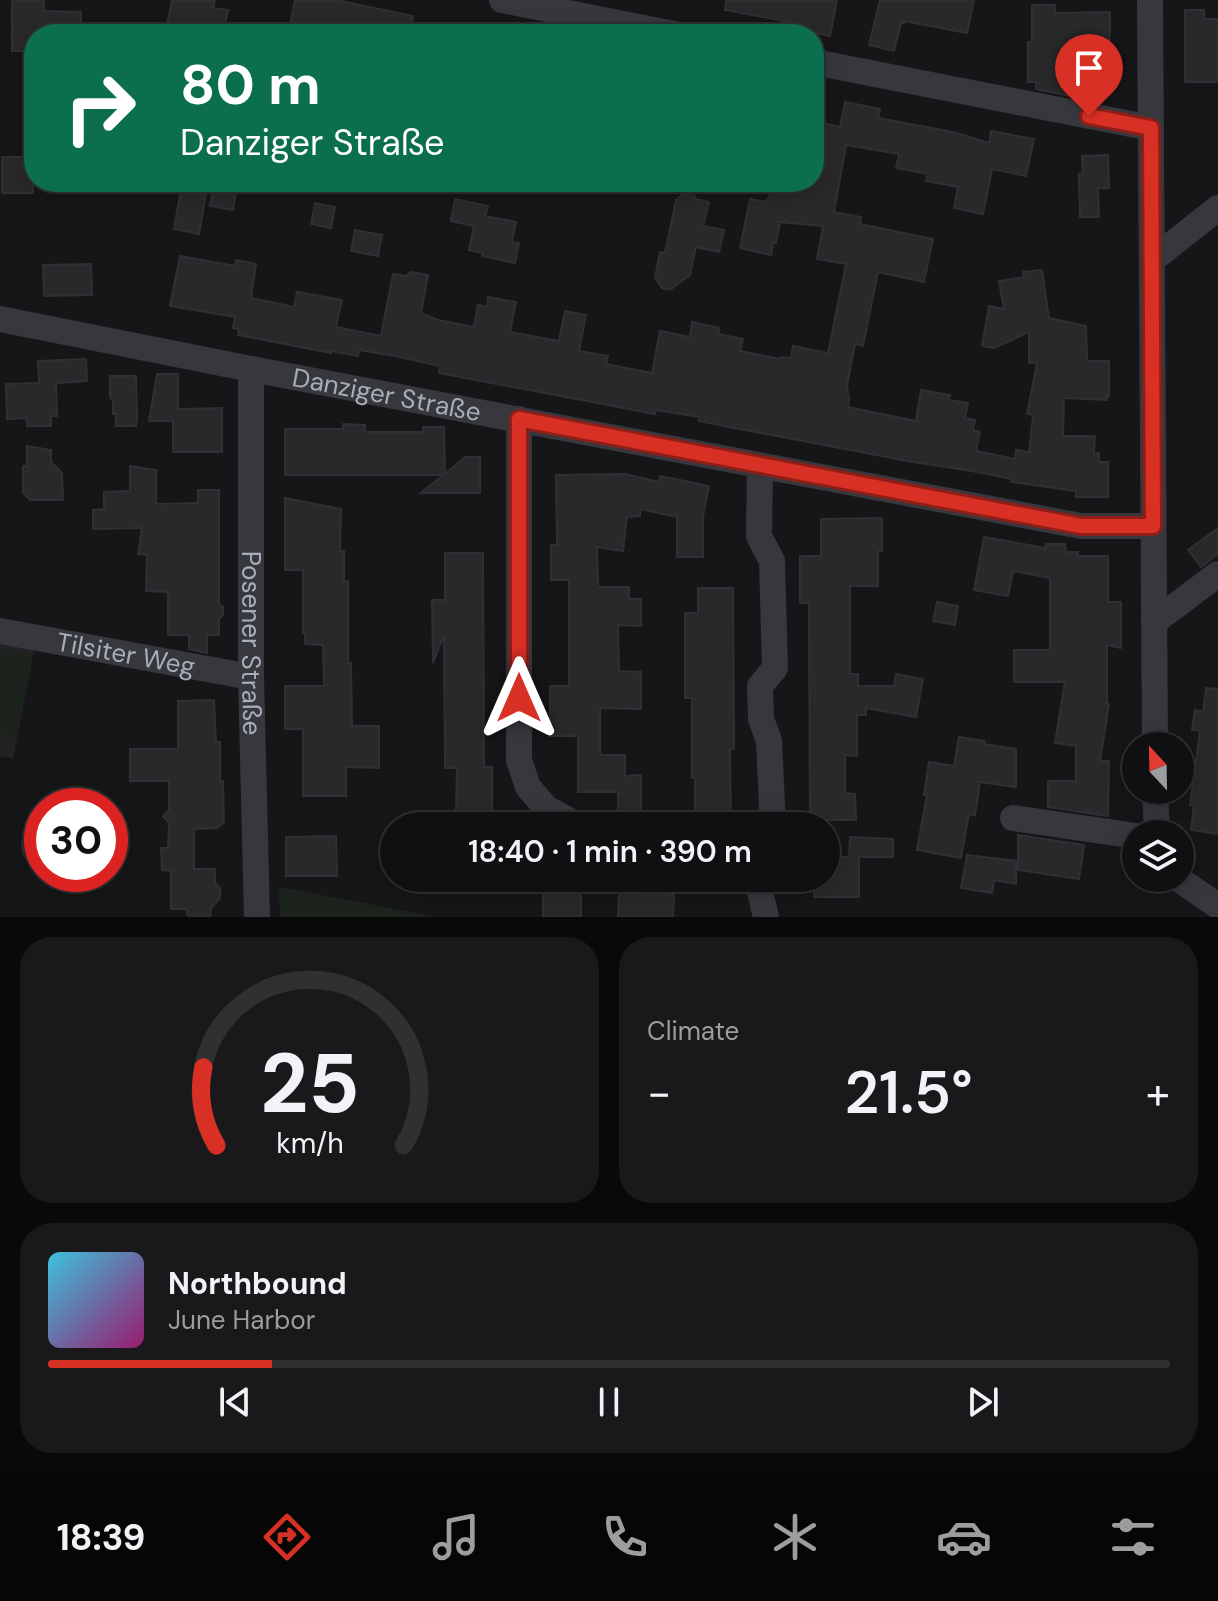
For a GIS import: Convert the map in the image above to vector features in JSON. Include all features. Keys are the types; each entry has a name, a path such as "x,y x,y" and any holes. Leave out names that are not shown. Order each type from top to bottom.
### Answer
{"street":[{"path":"502,0 623,24"},
{"path":"1150,0 1155,732"},
{"path":"824,64 1151,128"},
{"path":"1152,260 1218,208"},
{"name":"Danziger Straße","path":"0,319 1081,526 1153,526"},
{"name":"Posener Straße","path":"251,369 251,677 257,917"},
{"path":"519,419 519,760 528,787 553,812"},
{"path":"760,466 759,536 772,561 775,668 760,686 761,719 769,741 772,812"},
{"path":"1154,622 1218,574"},
{"name":"Tilsiter Weg","path":"0,631 251,677"},
{"path":"1013,818 1122,834"},
{"path":"1194,890 1218,906"},
{"path":"760,892 766,917"}],"shaded area":[{"path":"0,644 34,650 13,759 0,756"},
{"path":"0,649 33,655 17,738 0,735"},
{"path":"279,887 438,917 280,917"}],"building":[{"path":"12,0 44,0 44,11 81,12 81,24 24,24 24,51 12,51"},
{"path":"172,0 215,0 213,8 228,10 225,24 167,24"},
{"path":"295,0 336,0 413,16 412,24 290,24"},
{"path":"726,0 837,0 830,36 824,35 824,24 790,24 725,10"},
{"path":"880,0 974,0 967,33 904,21 894,51 869,45"},
{"path":"1032,5 1055,5 1055,13 1110,12 1109,83 1080,84 1080,98 1036,89 1036,82 1028,82"},
{"path":"1185,10 1204,10 1204,19 1218,19 1218,82 1185,82"},
{"path":"845,102 880,109 878,118 953,132 989,143 991,131 1034,139 1026,176 992,169 983,214 954,208 958,187 926,181 928,174 896,168 899,154 846,145 834,212 861,217 860,224 933,239 924,282 878,272 863,346 855,344 847,386 848,407 916,421 921,390 950,395 949,400 968,403 965,418 975,420 973,430 980,432 976,451 1015,459 1016,450 1029,452 1033,415 1027,414 1037,363 1029,363 1029,332 994,348 982,346 989,306 1004,309 999,281 1024,277 1023,272 1042,270 1049,318 1086,326 1087,361 1109,361 1107,400 1064,398 1063,436 1095,436 1094,453 1099,453 1099,462 1108,462 1108,497 1076,497 1076,491 1011,482 1012,479 972,471 724,426 699,421 699,417 656,410 655,414 439,373 440,366 395,356 359,350 358,356 331,353 238,335 239,329 233,328 235,317 170,306 180,256 235,266 236,260 256,264 251,298 294,307 297,292 342,300 336,327 381,336 393,274 405,276 412,272 428,275 421,313 438,320 474,327 478,305 487,307 488,297 516,302 510,332 559,341 565,311 586,315 579,351 608,356 606,364 652,373 660,331 690,337 692,322 719,328 718,334 743,339 740,351 780,359 791,358 793,346 828,353 846,264 817,259 823,226 780,222 771,255 740,248 750,199 766,202 772,192 824,192 824,123 840,127"},
{"path":"1108,155 1109,188 1098,188 1099,217 1080,217 1079,174 1083,174 1082,156"},
{"path":"2,157 24,157 24,192 33,193 2,193"},
{"path":"180,192 206,194 199,234 174,229"},
{"path":"212,192 236,192 233,210 210,206"},
{"path":"686,192 692,192 696,199 709,202 703,226 724,230 719,252 696,247 690,275 670,290 662,288 655,278 660,252 665,253 676,200"},
{"path":"455,199 488,206 485,216 516,222 512,242 519,243 515,263 469,250 474,226 451,221"},
{"path":"315,203 335,207 331,228 311,224"},
{"path":"355,230 382,235 378,256 351,251"},
{"path":"91,264 92,295 44,296 43,265"},
{"path":"86,359 87,381 56,383 57,416 51,416 51,426 27,426 27,418 7,419 6,384 39,383 38,361"},
{"path":"157,374 178,374 178,409 222,408 222,452 173,452 173,421 149,421"},
{"path":"110,376 136,376 136,426 116,426 116,414 113,414 110,397"},
{"path":"343,424 365,425 365,432 423,432 423,427 444,427 445,474 465,457 480,457 480,493 421,493 443,475 285,475 285,429 343,429"},
{"path":"27,446 51,450 51,462 62,473 63,500 30,500 23,493"},
{"path":"130,466 156,470 156,504 198,503 198,490 219,490 219,604 223,607 223,615 219,619 219,635 207,635 207,653 189,649 189,635 168,635 168,592 146,591 147,555 138,554 142,528 93,529 93,510 104,509 104,492 130,491"},
{"path":"625,474 659,482 660,476 709,486 703,516 703,557 677,557 677,517 640,509 640,516 627,517 623,551 597,547 598,587 629,587 629,599 641,599 641,626 618,625 619,671 641,672 641,709 600,708 600,755 625,755 625,776 641,775 641,812 618,812 618,792 578,792 578,736 550,736 550,686 569,686 569,580 551,580 551,545 557,545 556,475"},
{"path":"285,498 341,509 340,551 344,551 344,581 348,581 352,726 379,726 379,768 346,767 346,796 303,796 303,729 285,729 285,686 324,686 323,645 305,644 303,633 303,570 285,570"},
{"path":"882,518 878,586 850,586 850,674 858,674 858,686 894,686 896,674 923,679 916,717 866,708 866,715 857,715 857,756 845,755 845,793 855,794 856,820 840,820 840,812 810,812 809,603 800,603 800,556 821,556 821,519"},
{"path":"1218,528 1218,554 1201,567 1188,550"},
{"path":"984,537 1045,548 1046,544 1065,544 1066,552 1078,552 1078,556 1108,556 1108,602 1121,602 1121,648 1107,645 1109,704 1100,761 1109,761 1108,816 1048,807 1048,781 1076,781 1076,746 1055,743 1065,682 1014,682 1014,650 1050,650 1050,578 1013,571 1008,596 974,590"},
{"path":"445,553 483,553 484,767 492,767 492,812 456,812 457,768 445,768 444,635 433,663 432,600 445,600"},
{"path":"698,588 733,588 734,749 730,749 731,812 695,812 692,698 685,698 685,613 698,613"},
{"path":"937,602 958,606 955,625 933,621"},
{"path":"1206,688 1218,689 1218,834 1194,830 1194,805 1190,805 1194,804 1200,731 1192,730 1195,710 1203,712"},
{"path":"214,700 216,742 220,742 224,822 217,828 194,829 194,869 215,869 220,898 211,908 210,917 188,917 186,909 171,909 171,871 162,870 161,848 168,848 169,823 163,816 169,810 169,781 130,781 130,749 178,749 178,701"},
{"path":"959,737 1016,749 1016,787 980,782 975,815 969,814 961,858 917,850 927,795 924,795 929,762 954,766"},
{"path":"1018,835 1084,845 1079,879 1018,870"},
{"path":"336,836 337,876 286,876 286,837"},
{"path":"850,837 893,839 893,857 859,857 859,897 814,897 814,892 840,892 840,857 849,857"},
{"path":"967,855 1016,861 1016,884 994,880 992,893 961,888"},
{"path":"543,892 581,892 581,917 543,917"},
{"path":"619,893 674,895 673,917 618,917"}],"route":[{"path":"519,698 519,419 1081,526 1153,526 1151,128 1089,116"}]}
